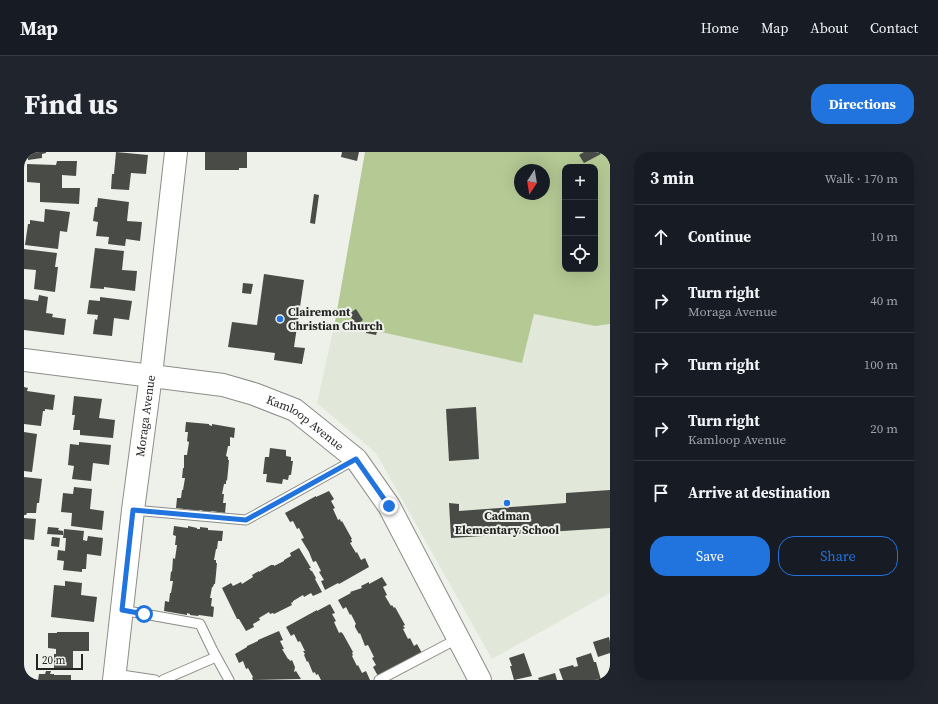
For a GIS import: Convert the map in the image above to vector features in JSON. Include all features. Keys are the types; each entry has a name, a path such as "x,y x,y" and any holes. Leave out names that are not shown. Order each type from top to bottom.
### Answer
{"street":[{"name":"Moraga Avenue","path":"114,677 133,510 151,375 176,152"},
{"name":"Kamloop Avenue","path":"24,360 224,385 254,394 295,410 356,459 389,506 480,680"}],"lane":[{"path":"133,510 246,520 356,459"},
{"path":"122,610 200,624 229,680"},
{"path":"379,680 459,638"},
{"path":"163,680 216,657"},
{"path":"114,677 155,680"}],"shaded area":[{"name":"Cadman Elementary School","path":"534,314 595,326 610,324 610,593 492,659 376,453 317,403 335,322 522,363"}],"green space":[{"path":"365,152 610,152 610,324 595,326 534,314 522,363 335,322"}],"building":[{"path":"27,152 46,153 42,154 42,158 28,160"},
{"path":"116,152 148,155 146,174 131,173 129,190 111,189"},
{"path":"205,152 247,152 247,168 239,168 239,170 205,170"},
{"path":"342,152 359,152 357,161 341,157"},
{"path":"584,152 600,152 601,154 584,163 579,155"},
{"path":"57,161 77,161 76,176 62,175 62,188 80,188 79,204 40,202 40,183 27,182 27,164 56,165"},
{"path":"314,194 319,195 315,224 310,223"},
{"path":"98,198 129,202 127,221 142,222 140,241 126,239 125,246 108,244 109,237 96,236 98,222 93,221"},
{"path":"45,209 70,212 67,232 60,231 58,249 25,245 30,220 44,222"},
{"path":"95,248 124,251 122,270 137,271 135,291 104,287 104,289 90,288"},
{"path":"24,249 57,253 55,267 58,267 55,292 34,289 36,270 24,269"},
{"path":"264,274 304,280 294,347 305,348 302,364 274,360 275,353 228,347 232,322 257,325"},
{"path":"243,283 253,284 251,294 242,293"},
{"path":"39,295 48,297 46,313 53,314 52,317 66,319 64,335 24,330 24,299 38,301"},
{"path":"100,297 132,301 129,320 114,318 112,336 93,334 95,319 97,320 98,315 87,314 89,300 100,301"},
{"path":"356,309 363,320 356,325 349,314"},
{"path":"368,322 379,325 376,335 366,333"},
{"path":"24,387 28,388 27,391 55,395 53,410 45,409 45,411 43,411 41,426 24,424"},
{"path":"74,396 102,399 99,418 115,420 113,438 80,435 80,430 73,430 75,415 72,415"},
{"path":"476,407 479,459 449,461 446,409"},
{"path":"186,422 235,428 234,438 230,437 230,446 228,446 226,456 229,460 227,481 226,480 226,484 224,484 222,494 224,494 223,503 226,503 225,513 211,511 210,513 202,512 202,510 199,511 176,508 177,498 181,498 185,478 182,478 184,455 187,455 189,442 187,441 188,432 185,432"},
{"path":"24,432 37,434 32,472 24,471"},
{"path":"79,442 111,445 109,465 93,463 91,481 72,479 74,466 68,465 70,444 79,445"},
{"path":"270,448 286,450 286,456 291,457 291,461 293,461 291,475 289,475 288,480 283,479 282,484 266,482 267,474 263,474 265,457 269,457"},
{"path":"24,477 42,479 39,503 37,503 36,513 27,513 26,515 24,515"},
{"path":"74,487 92,489 90,509 104,511 102,530 71,526 72,513 61,512 63,493 73,494"},
{"path":"610,490 610,528 451,538 449,503 459,504 459,511 566,503 566,493"},
{"path":"329,491 334,499 331,501 335,508 333,509 338,520 340,519 341,522 342,521 352,539 352,542 350,543 361,560 365,558 369,567 325,590 321,581 324,580 319,572 321,571 316,561 313,562 301,539 304,538 299,528 297,529 293,521 290,522 285,513 316,496"},
{"path":"24,518 36,519 34,540 24,539"},
{"path":"174,526 188,528 188,526 197,529 200,529 200,527 208,528 208,530 223,531 222,541 218,541 214,560 216,560 217,563 215,584 212,587 210,598 212,598 211,606 214,607 213,617 164,611 165,601 169,602 173,581 170,581 171,571 172,572 173,558 175,559 177,545 175,545 176,536 173,535"},
{"path":"48,527 59,528 58,530 63,531 63,535 47,534"},
{"path":"64,529 84,531 83,540 87,541 88,536 103,538 101,556 87,554 86,569 82,569 82,572 63,570 64,561 57,560 58,550 65,551 66,538 63,538"},
{"path":"52,537 60,538 59,547 51,546"},
{"path":"299,548 311,568 309,568 316,578 315,579 322,592 313,596 311,593 304,597 303,595 293,601 291,603 292,605 274,614 270,614 269,612 253,624 254,627 246,631 239,619 237,619 222,588 231,583 233,586 241,582 242,584 259,571 284,561 291,556 290,553"},
{"path":"382,577 387,585 383,587 387,595 385,596 391,606 392,605 394,608 395,607 405,625 403,626 405,628 403,629 408,639 410,638 414,646 417,644 422,653 378,676 373,667 376,665 372,658 374,657 368,645 365,646 360,633 359,634 355,627 356,624 351,614 350,615 346,607 343,609 338,600 351,593 350,592 362,588 361,586 369,582 369,584"},
{"path":"65,581 82,583 81,595 97,597 94,622 51,617 54,585 65,586"},
{"path":"330,604 335,613 332,614 336,621 334,622 339,633 341,632 343,634 353,652 352,656 357,666 358,665 362,673 366,671 370,680 321,680 318,674 316,675 315,672 313,673 308,661 307,662 303,651 305,651 300,641 298,642 294,634 291,636 286,627"},
{"path":"279,631 283,640 280,641 284,649 282,649 288,659 290,661 292,660 295,667 294,672 296,671 301,679 253,680 248,668 246,669 243,661 239,663 235,654 258,640"},
{"path":"89,632 89,651 73,651 73,669 54,669 54,654 56,654 56,649 48,648 48,633"},
{"path":"609,637 610,653 598,657 593,642"},
{"path":"524,653 532,676 514,680 509,658"},
{"path":"591,653 594,662 596,662 601,680 563,680 559,669 573,665 574,667 578,666 576,658"},
{"path":"46,671 51,671 50,674 54,675 71,675 71,680 38,680 39,674 45,674"},
{"path":"555,673 557,680 539,680 538,678"}],"place":[{"name":"Clairemont Christian Church","path":"280,319"},
{"name":"Cadman Elementary School","path":"507,503"}],"route":[{"path":"144,614 122,610 133,510 246,520 356,459 389,506"}]}
